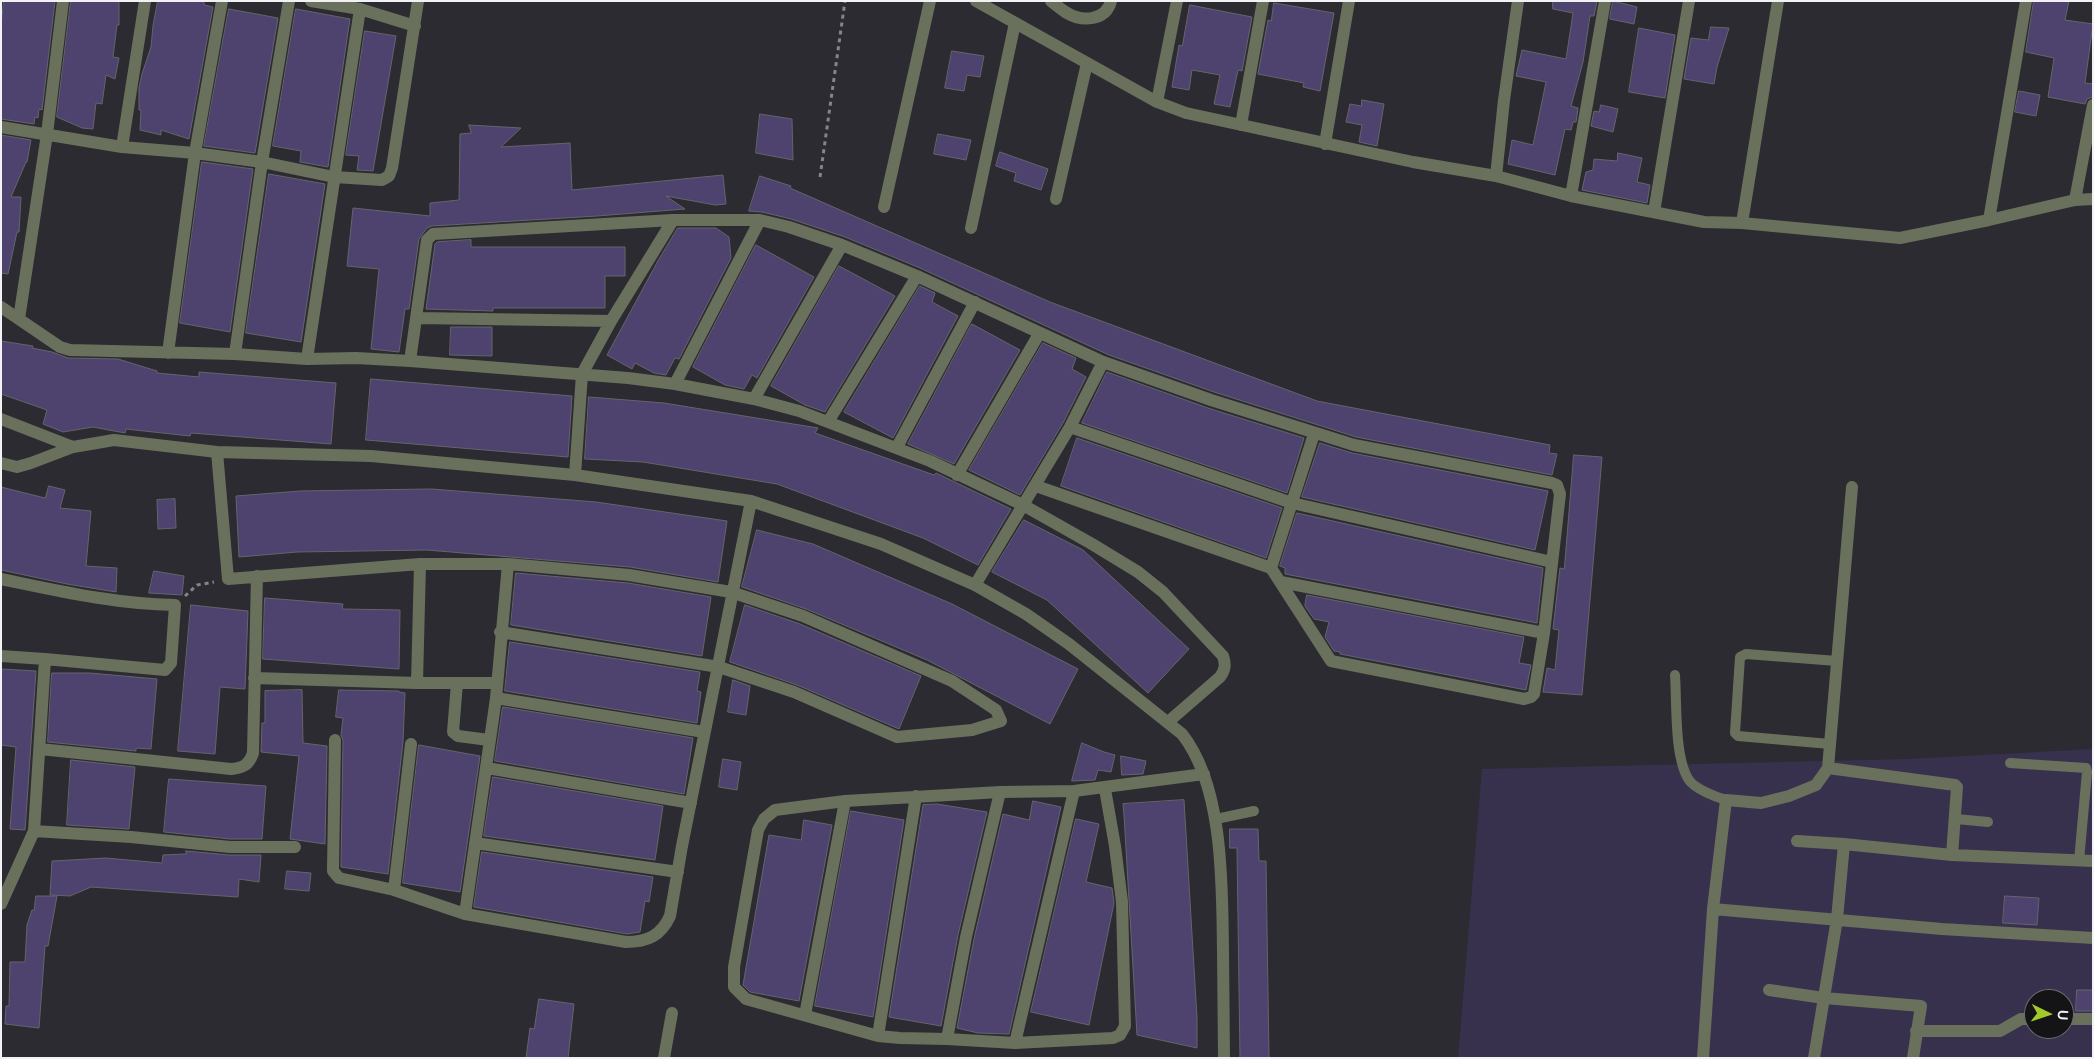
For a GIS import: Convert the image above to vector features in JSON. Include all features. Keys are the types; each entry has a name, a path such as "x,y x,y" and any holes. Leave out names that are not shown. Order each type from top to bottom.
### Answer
{"street":[{"path":"19,319 47,134 63,1"},
{"path":"122,147 145,1"},
{"path":"168,354 195,153 222,1"},
{"path":"235,354 262,162 289,1"},
{"path":"310,1 360,8 415,26"},
{"path":"1,127 122,147 195,153 262,162 334,177 382,180 389,176 392,168 418,1"},
{"path":"884,206 930,1"},
{"path":"976,1 1157,102 1204,118 1413,162 1496,176 1571,196 1704,222 1742,223 1900,238 2075,200 2093,199"},
{"path":"1051,1 1068,14 1092,19 1102,14 1110,6 1110,1"},
{"path":"1157,102 1177,1"},
{"path":"1241,126 1263,1"},
{"path":"1325,144 1350,1"},
{"path":"1496,176 1504,100 1518,1"},
{"path":"1571,196 1605,1"},
{"path":"1654,212 1689,1"},
{"path":"1742,223 1778,1"},
{"path":"1989,220 2026,1"},
{"path":"307,359 360,8"},
{"path":"971,228 1015,23"},
{"path":"1056,199 1087,63"},
{"path":"2075,200 2093,105"},
{"path":"410,362 427,240 433,234 674,220 760,220 789,227 842,245 916,276 1103,362 1314,434 1354,445 1552,482 1557,485 1560,494 1544,633 1534,694 1524,699 1332,661 1271,568 1036,486"},
{"path":"575,475 582,374 611,321 674,220"},
{"path":"675,384 760,220"},
{"path":"754,399 842,245"},
{"path":"828,422 916,276"},
{"path":"897,448 975,302"},
{"path":"1,307 60,346 70,350 168,354 235,354 307,359 356,358 582,374 675,384 754,399 799,411 897,448 1023,505 1138,572 1163,592 1223,656 1225,662 1225,670 1220,678 1168,722"},
{"path":"416,318 611,321"},
{"path":"957,475 1039,334"},
{"path":"975,585 1070,427 1103,362"},
{"path":"1,419 73,447"},
{"path":"1070,427 1292,503 1552,562"},
{"path":"1271,568 1314,434"},
{"path":"1,463 17,467 73,447 114,440 217,452 371,456 575,475 751,501 880,544 975,585 1048,628 1168,722 1195,752 1204,774 1216,820 1222,915 1224,1058"},
{"path":"217,452 228,579 420,564 508,564 629,575 731,592 803,616 952,681 996,710 1001,721 972,730 897,737 794,692 719,667 500,632"},
{"path":"1704,1058 1713,909 1726,800 1761,803 1789,796 1816,785 1828,768 1852,487"},
{"path":"335,740 333,871 339,878 394,890 465,914 626,942 640,942 652,938 666,926 670,916 690,803 719,667 731,592 751,501"},
{"path":"417,683 420,564"},
{"path":"465,914 496,698 500,632 508,564"},
{"path":"40,749 239,768 246,766 251,761 253,753 256,576"},
{"path":"1,578 84,597 147,605 175,605 171,663 165,670 1,656"},
{"path":"1281,582 1544,633"},
{"path":"1,904 34,831 45,659"},
{"path":"254,678 417,683 497,682"},
{"path":"457,682 453,732 458,736 490,740"},
{"path":"496,698 704,732"},
{"path":"394,890 411,744"},
{"path":"487,768 690,803"},
{"path":"1828,768 1952,783 1957,787 1952,855"},
{"path":"1104,789 1115,846 1122,902 1125,1026 1120,1035 1113,1038 1015,1043 947,1038 878,1036 746,999 734,987 734,968 758,830 764,819 775,810 845,801 916,796 1000,792 1074,792 1204,774"},
{"path":"947,1038 966,937 1000,792"},
{"path":"1015,1043 1074,792"},
{"path":"878,1036 916,796"},
{"path":"805,1015 845,801"},
{"path":"34,831 131,837 230,847 295,847"},
{"path":"1797,841 1952,855 2093,861"},
{"path":"475,843 678,872"},
{"path":"1814,1058 1837,920 1844,844"},
{"path":"1713,909 1945,929 2093,938"},
{"path":"1769,990 1824,998 1921,1006 1913,1058"},
{"path":"664,1058 672,1014"},
{"path":"1916,1031 2000,1031 2020,1019 2024,1019"},
{"path":"2074,1019 2093,1019"}],"lane":[{"path":"1830,744 1738,736 1736,733 1740,657 1746,654 1837,661"},
{"path":"1675,675 1680,758 1689,781 1712,796 1726,800"},
{"path":"2010,763 2086,768 2079,861"},
{"path":"1216,820 1254,811"},
{"path":"1956,819 1988,822"}],"path":[{"path":"820,178 845,1"},
{"path":"175,605 197,585 228,579"}],"shaded area":[{"path":"2093,749 2093,1058 1458,1058 1482,769 1908,759"}],"building":[{"path":"4,1 55,1 42,110 39,109 38,118 35,117 34,124 1,119 1,27"},
{"path":"71,1 119,1 119,25 117,25 113,57 119,58 115,79 106,75 102,104 96,103 93,129 82,128 57,117"},
{"path":"158,1 204,1 204,5 213,7 189,139 161,130 161,135 140,130 139,88 151,47"},
{"path":"1553,1 1597,1 1594,16 1590,16 1583,62 1571,106 1578,108 1576,122 1573,122 1571,130 1565,129 1555,175 1508,164 1512,140 1533,145 1546,82 1516,76 1522,50 1566,59 1573,13 1553,9"},
{"path":"1613,1 1637,7 1634,24 1610,19"},
{"path":"2034,1 2069,1 2065,20 2093,24 2085,83 2093,84 2093,97 2087,99 2085,104 2048,97 2054,58 2026,52"},
{"path":"1274,3 1334,13 1320,91 1303,87 1304,83 1258,74 1268,20 1271,21"},
{"path":"1190,5 1252,17 1242,71 1238,70 1230,107 1214,104 1220,75 1192,70 1189,90 1172,87 1179,45 1182,46"},
{"path":"229,9 278,18 255,153 204,146"},
{"path":"296,9 350,19 328,167 300,162 301,151 273,146"},
{"path":"1711,27 1729,28 1717,67 1714,84 1684,79 1691,38 1708,40"},
{"path":"1639,28 1675,35 1665,98 1629,92"},
{"path":"365,31 396,36 373,171 357,170 359,156 346,155"},
{"path":"952,51 984,56 980,77 967,75 964,91 945,88"},
{"path":"2019,91 2040,95 2036,116 2015,112"},
{"path":"1362,100 1384,104 1377,146 1359,142 1362,125 1346,122 1350,104 1361,106"},
{"path":"1601,105 1618,109 1613,132 1591,126 1594,111 1599,112"},
{"path":"760,114 792,119 793,160 756,153"},
{"path":"469,125 521,128 501,147 570,143 572,190 723,175 726,204 715,205 666,196 685,209 432,226 427,228 419,239 409,309 405,309 399,352 371,349 379,269 347,266 353,208 430,216 430,203 459,200 460,134 471,133"},
{"path":"938,134 971,140 966,160 934,154"},
{"path":"1,135 31,140 27,162 11,197 21,197 19,232 17,232 8,274 1,273"},
{"path":"1000,152 1048,169 1041,190 1014,181 1016,173 996,166"},
{"path":"1618,153 1642,158 1637,182 1650,185 1647,203 1582,190 1586,172 1593,170 1594,159 1617,161"},
{"path":"202,162 253,169 230,332 180,323"},
{"path":"269,174 325,184 301,342 246,333"},
{"path":"760,176 791,186 790,188 1050,302 1317,401 1550,445 1549,453 1557,454 1552,475 1356,437 1214,392 1109,355 920,268 845,237 791,219 749,211"},
{"path":"678,228 716,228 729,237 731,258 679,359 675,358 666,375 654,373 635,363 632,369 607,355"},
{"path":"471,240 471,247 625,247 625,276 605,276 605,308 493,308 493,311 426,309 435,244 437,242"},
{"path":"756,245 814,277 757,378 752,375 744,389 725,385 693,367"},
{"path":"839,266 895,296 825,412 805,405 771,386"},
{"path":"920,286 935,293 932,302 958,316 893,438 844,412"},
{"path":"972,324 1020,350 954,464 908,444"},
{"path":"451,327 492,327 492,356 450,355"},
{"path":"1,341 33,346 32,348 68,358 118,359 157,371 157,373 199,377 199,372 336,383 331,444 191,433 190,436 126,429 125,433 93,427 63,432 43,424 47,410 1,394"},
{"path":"1043,343 1076,358 1072,369 1086,377 1063,423 1020,495 969,470"},
{"path":"1107,372 1208,408 1304,438 1287,493 1082,423"},
{"path":"371,379 572,396 568,457 366,440"},
{"path":"589,397 664,403 818,428 815,433 934,475 936,473 1011,509 978,565 923,538 777,484 643,462 585,459"},
{"path":"1077,438 1282,508 1266,558 1061,486"},
{"path":"1320,443 1352,453 1548,491 1535,550 1302,497"},
{"path":"1574,455 1602,457 1582,695 1543,692 1547,668 1555,670 1559,630 1553,629 1560,568 1564,569"},
{"path":"49,486 65,490 60,508 91,511 86,566 117,568 116,592 1,570 1,487 45,498"},
{"path":"432,489 596,502 727,521 718,582 630,567 427,550 297,552 239,557 236,496 300,491"},
{"path":"175,499 176,528 158,529 157,500"},
{"path":"1297,513 1543,568 1537,623 1285,574 1285,568 1280,566"},
{"path":"1024,520 1083,550 1189,649 1148,693 1047,600 992,572"},
{"path":"757,530 813,544 952,604 1078,669 1050,724 927,660 806,609 742,587"},
{"path":"154,571 184,576 182,595 149,593"},
{"path":"516,573 628,583 711,597 702,656 511,625"},
{"path":"1307,595 1524,637 1519,663 1531,665 1526,690 1340,654 1340,652 1334,651 1325,637 1329,622 1314,619 1305,606"},
{"path":"265,598 343,604 342,609 400,610 399,669 263,659"},
{"path":"191,605 248,611 245,689 220,687 215,754 178,751"},
{"path":"745,605 800,624 921,676 899,729 797,685 730,662"},
{"path":"510,642 700,672 697,691 701,692 697,723 505,691"},
{"path":"1,669 36,671 25,830 10,829 16,747 1,745"},
{"path":"52,673 90,673 157,679 151,749 136,748 136,751 48,742"},
{"path":"733,680 750,686 746,715 728,712"},
{"path":"302,690 303,743 327,746 325,844 290,839 299,756 261,752 262,723 265,723 265,691"},
{"path":"339,690 399,691 405,693 403,742 388,874 341,867 343,740 341,735 343,718 336,717"},
{"path":"503,707 693,738 684,794 495,761"},
{"path":"1082,743 1115,755 1111,772 1098,770 1095,780 1072,781"},
{"path":"419,745 480,756 460,892 403,883"},
{"path":"1121,756 1146,761 1143,774 1122,775"},
{"path":"723,759 741,762 737,790 719,787"},
{"path":"71,760 135,767 129,829 67,825"},
{"path":"493,777 663,806 655,860 484,836"},
{"path":"169,779 266,786 262,839 230,839 164,832"},
{"path":"1184,800 1197,1018 1197,1048 1137,1035 1123,804"},
{"path":"1033,801 1061,807 1009,1034 978,1033 957,1028 974,939 1003,814 1029,820"},
{"path":"937,804 987,812 958,935 941,1026 889,1017 923,805"},
{"path":"851,811 904,820 873,1017 815,1006"},
{"path":"1076,819 1099,824 1086,882 1112,888 1114,903 1089,1025 1031,1012"},
{"path":"804,820 832,825 799,1001 750,992 743,985 769,835 801,840"},
{"path":"1230,829 1258,829 1259,861 1266,861 1269,1058 1240,1058 1237,848 1230,848"},
{"path":"186,851 229,855 261,855 259,882 239,879 238,897 91,887 70,896 50,895 52,861 106,858 162,863 163,855 186,854"},
{"path":"482,852 653,877 649,902 645,901 640,932 627,934 474,907"},
{"path":"287,871 311,873 309,891 285,889"},
{"path":"36,896 57,896 48,946 45,946 39,1028 5,1024 6,1006 9,1006 10,962 25,962 27,925 32,910 34,910"},
{"path":"2005,896 2039,898 2037,925 2003,923"},
{"path":"2077,990 2093,990 2093,1011 2076,1011"},
{"path":"539,999 574,1004 568,1058 526,1058 530,1028 534,1029"}]}
